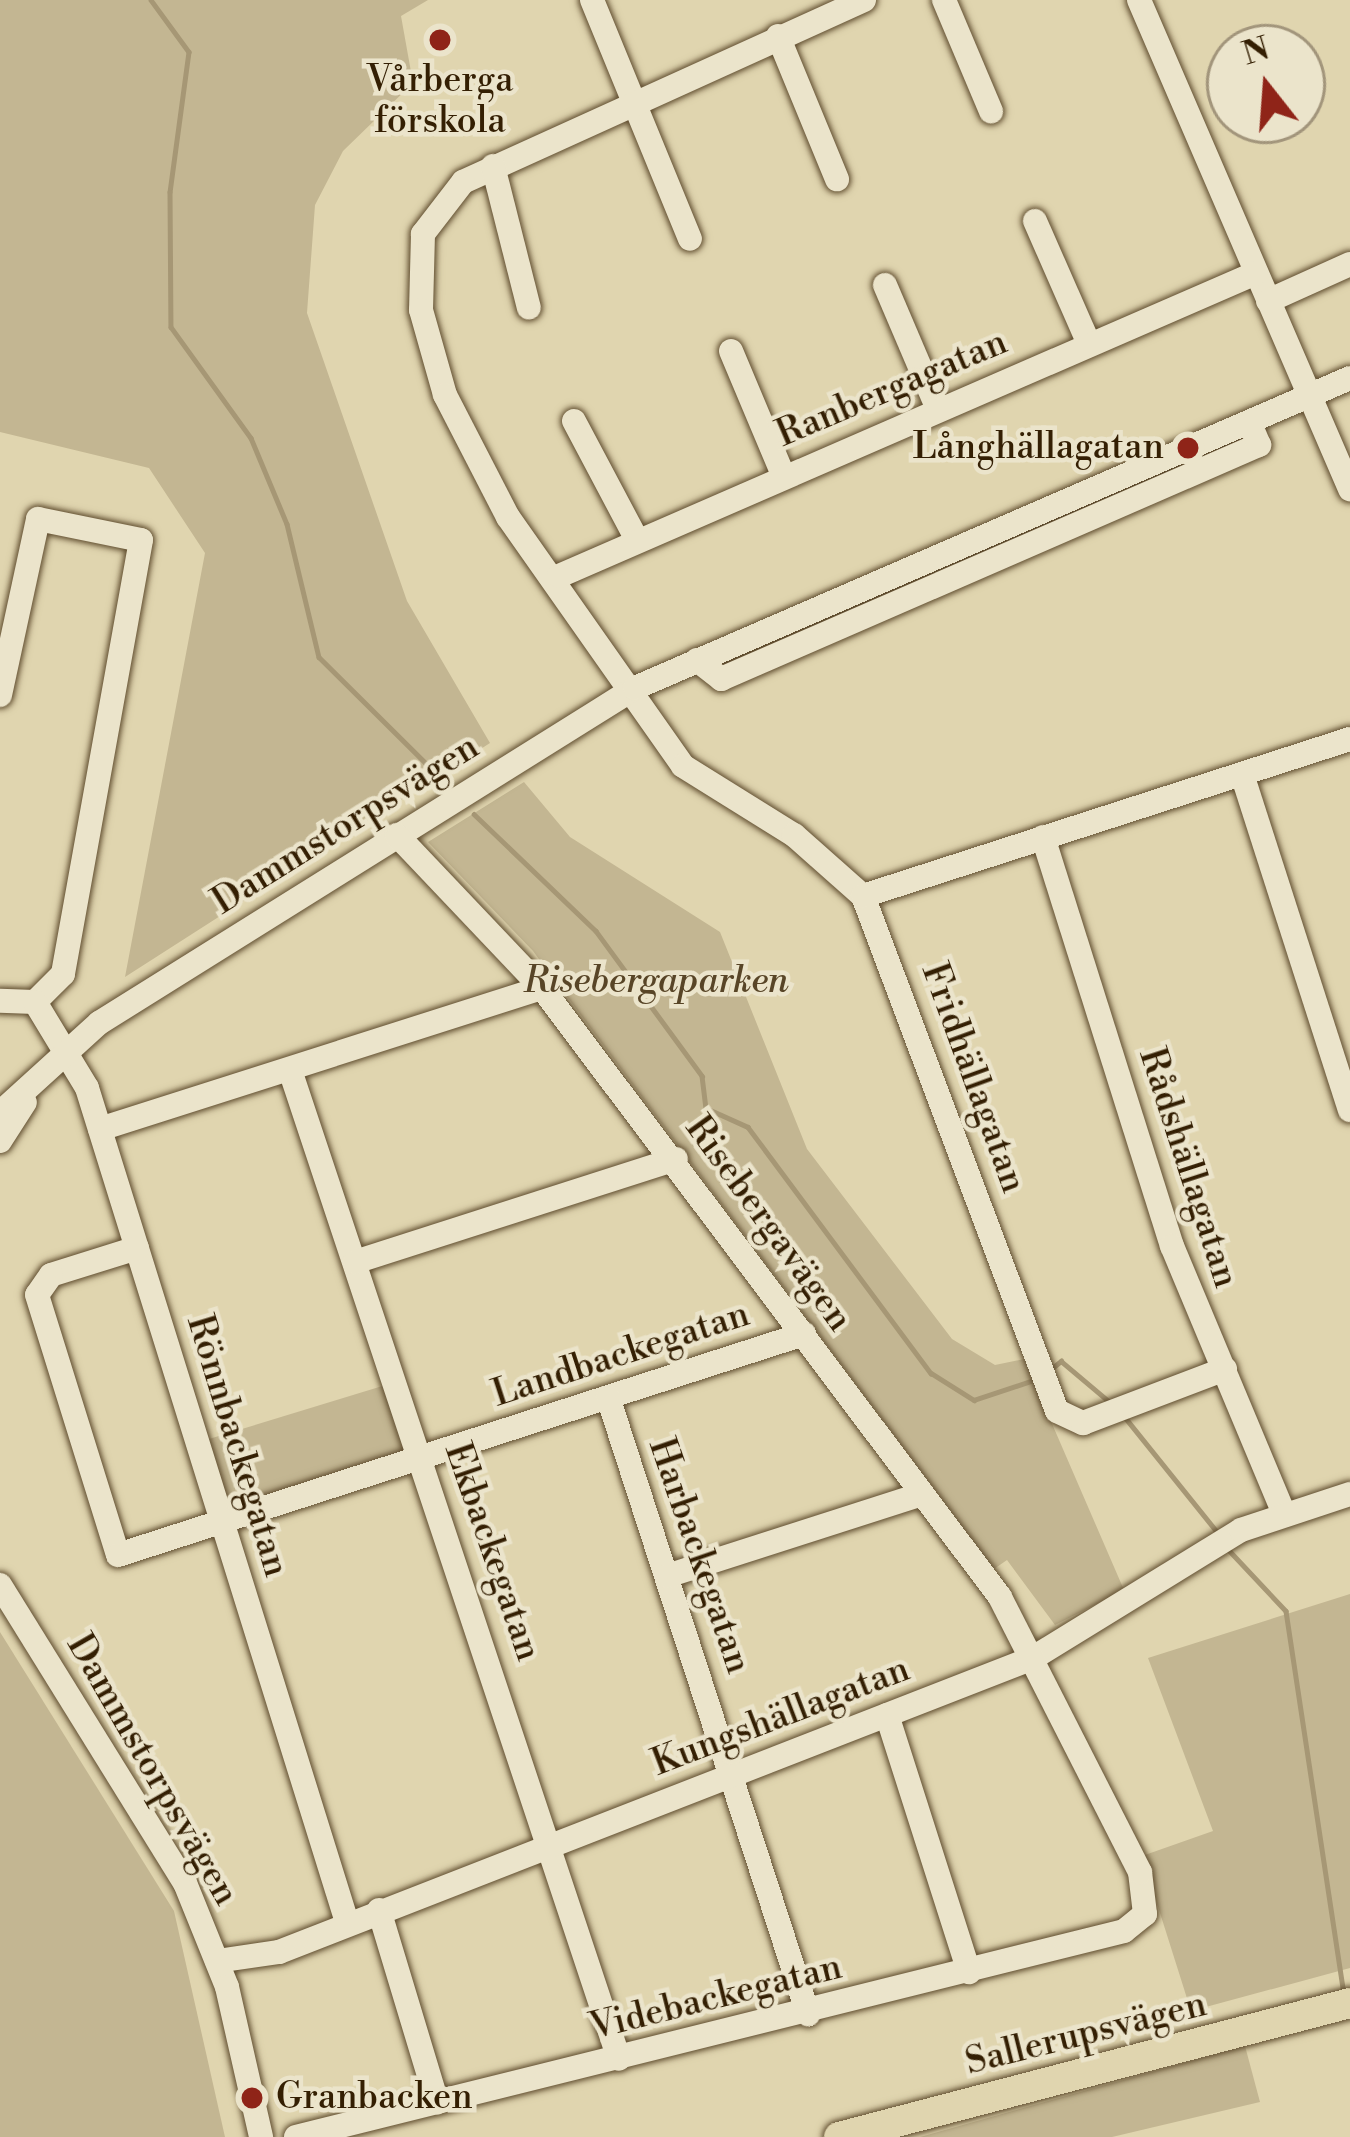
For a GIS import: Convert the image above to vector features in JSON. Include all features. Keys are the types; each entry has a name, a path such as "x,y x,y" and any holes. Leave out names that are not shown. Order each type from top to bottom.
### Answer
{"main road":[{"name":"Sallerupsvägen","path":"839,2137 1350,2003"}],"street":[{"path":"592,0 690,239"},
{"name":"Fridhällagatan","path":"864,0 632,100 493,166 451,193 423,235 421,310 465,439 508,517 559,576 683,766 794,835 863,896 1045,1386 1068,1423 1120,1410 1225,1369"},
{"path":"944,0 992,111"},
{"path":"1139,0 1350,489"},
{"path":"778,36 837,179"},
{"path":"493,166 530,308"},
{"path":"1035,221 1089,344"},
{"path":"1268,301 1350,264"},
{"name":"Ranbergagatan","path":"559,576 637,538 1256,273"},
{"path":"885,284 938,409"},
{"path":"731,350 783,475"},
{"name":"Dammstorpsvägen","path":"0,1113 65,1052 397,835 635,688 697,660 721,679 738,672 1259,445 1249,422 1350,378"},
{"path":"574,421 637,538"},
{"path":"0,694 38,519 141,540 63,974 34,1002 0,1001"},
{"path":"863,896 1350,740"},
{"path":"1241,774 1350,1110"},
{"name":"Risebergavägen","path":"397,835 542,988 676,1159 922,1494 1033,1658 1140,1873 1145,1914"},
{"name":"Rådshällagatan","path":"1043,837 1172,1246 1284,1514"},
{"path":"100,1129 542,988"},
{"name":"Rönnbackegatan","path":"34,1002 65,1052 100,1129 347,1922"},
{"name":"Dammstorpsvägen","path":"0,1141 45,1070"},
{"name":"Ekbackegatan","path":"290,1070 553,1843 619,2059"},
{"path":"356,1262 676,1159"},
{"name":"Landbackegatan","path":"137,1248 51,1275 37,1295 118,1555 804,1334"},
{"name":"Harbackegatan","path":"608,1397 735,1774 808,2014"},
{"path":"667,1576 922,1494"},
{"name":"Kungshällagatan","path":"217,1961 279,1952 1033,1658 1240,1530 1350,1494"},
{"name":"Dammstorpsvägen","path":"0,1585 185,1883 217,1961 261,2137"},
{"path":"887,1715 969,1972"},
{"path":"380,1910 437,2102"},
{"name":"Videbackegatan","path":"296,2137 969,1972 1124,1931 1145,1914"}],"green space":[{"path":"0,0 428,0 401,16 413,83 343,151 315,205 307,313 407,601 490,743 125,977 205,553 149,468 0,432"},
{"name":"Risebergaparken","path":"524,782 570,837 720,932 807,1149 952,1339 995,1365 1024,1359 1124,1590 1055,1625 1007,1560 994,1569 533,951 428,842"},
{"path":"389,1384 409,1451 228,1506 207,1440"},
{"path":"1350,1594 1350,1968 1191,2011 1142,1856 1213,1831 1148,1658"},
{"path":"0,1632 174,1911 225,2137 0,2137"},
{"path":"1245,2046 1260,2102 1112,2137 920,2137"}],"waterway":[{"path":"151,0 189,52 170,192 171,327 251,438 287,524 319,657 442,779"},
{"path":"474,814 596,931 702,1076 706,1108 748,1127 931,1373 974,1400 1037,1379"},
{"path":"1051,1369 1061,1361 1112,1404"},
{"path":"1124,1416 1218,1533"},
{"path":"1227,1548 1286,1611 1344,1995"}],"place":[{"name":"Vårberga förskola","path":"440,40"},
{"name":"Långhällagatan","path":"1188,448"},
{"name":"Granbacken","path":"252,2098"}]}
